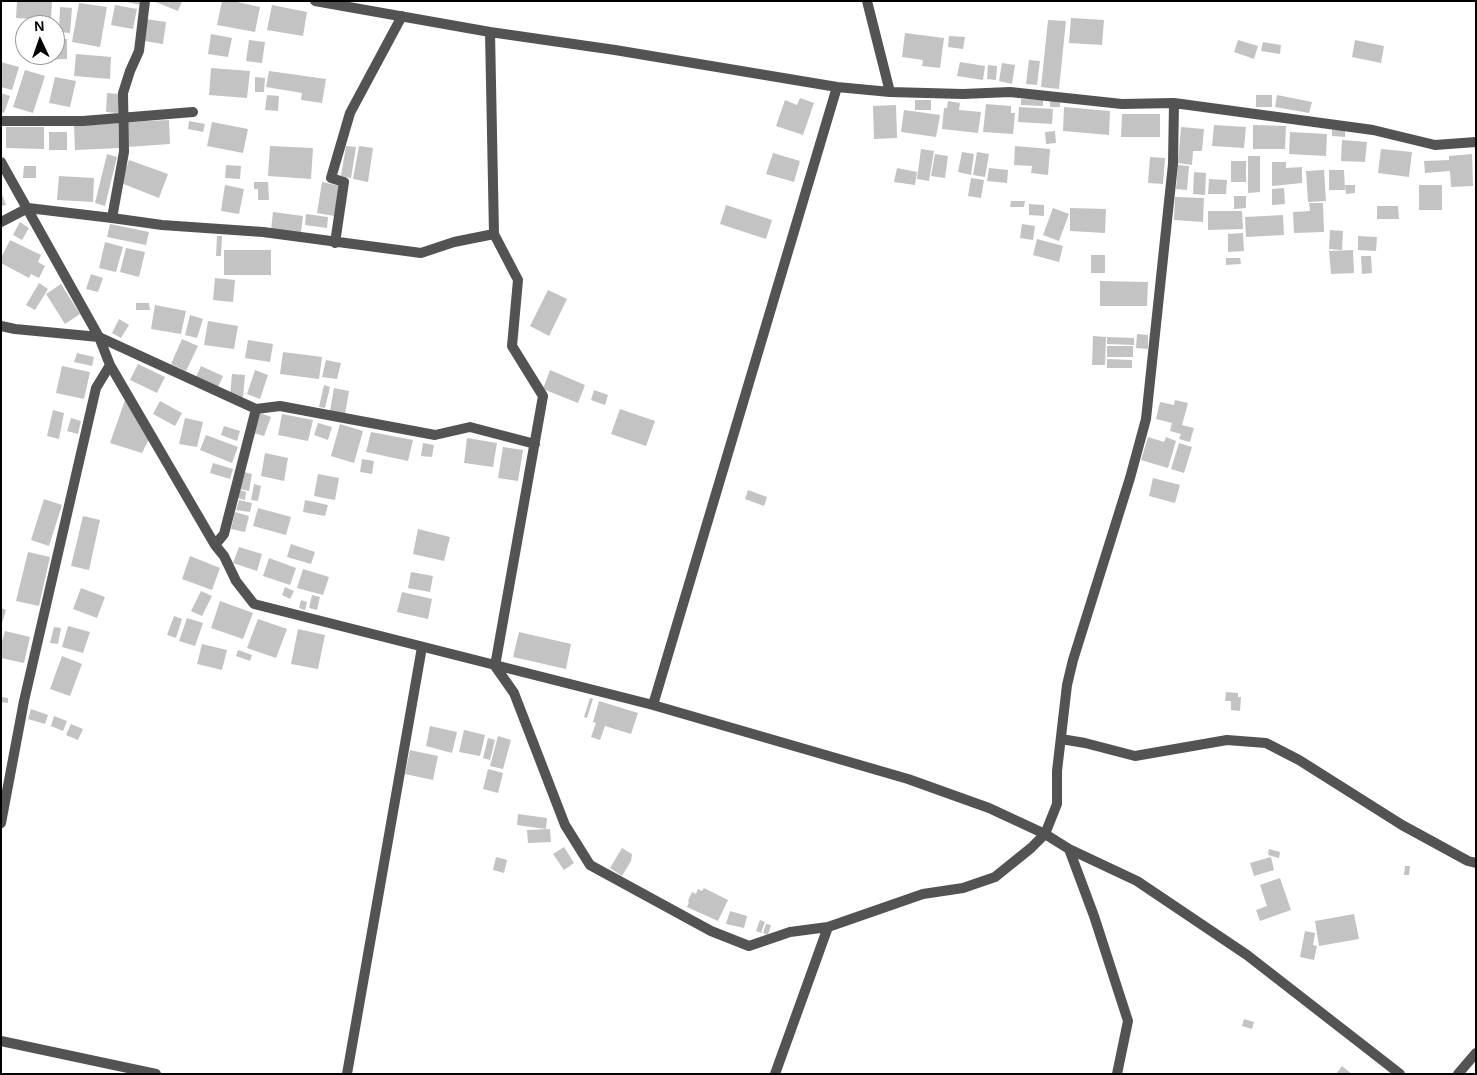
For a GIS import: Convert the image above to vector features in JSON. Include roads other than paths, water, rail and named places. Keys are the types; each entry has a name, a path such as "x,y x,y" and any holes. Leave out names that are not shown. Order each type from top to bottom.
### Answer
{"street":[{"path":"112,218 124,152 124,93 130,71 139,51 146,1"},
{"path":"315,1 490,32 615,50 837,88 963,94 1010,92 1122,104 1174,103 1373,130 1435,145 1476,142"},
{"path":"867,1 890,92"},
{"path":"336,243 344,182 332,178 350,113 402,16"},
{"path":"490,32 494,234 518,280 512,346 543,396 495,666 514,693 564,825 590,865 711,931 749,946 790,932 828,927 923,894 963,888 994,877 1031,848 1045,834 1057,804 1057,771 1067,685 1073,660 1130,478 1146,419 1173,164 1174,103"},
{"path":"653,705 837,88"},
{"path":"1,121 83,121 124,116 194,112"},
{"path":"1,162 99,337 110,365 215,545 224,556 236,581 254,604 653,705 908,779 990,808 1045,834 1069,849 1137,881 1239,950 1400,1074"},
{"path":"1,222 28,208 162,225 263,232 421,253 454,242 494,234"},
{"path":"1,326 99,337 256,409 280,406 435,435 470,426 535,444"},
{"path":"1,823 24,701 96,388 110,365"},
{"path":"215,545 224,534 256,409"},
{"path":"347,1074 422,647"},
{"path":"1061,740 1085,742 1135,756 1227,740 1266,743 1299,760 1402,825 1468,862 1476,863"},
{"path":"1069,849 1094,916 1128,1021 1117,1074"},
{"path":"775,1074 828,927"},
{"path":"1,1041 156,1074"},
{"path":"1458,1074 1476,1052"}]}
